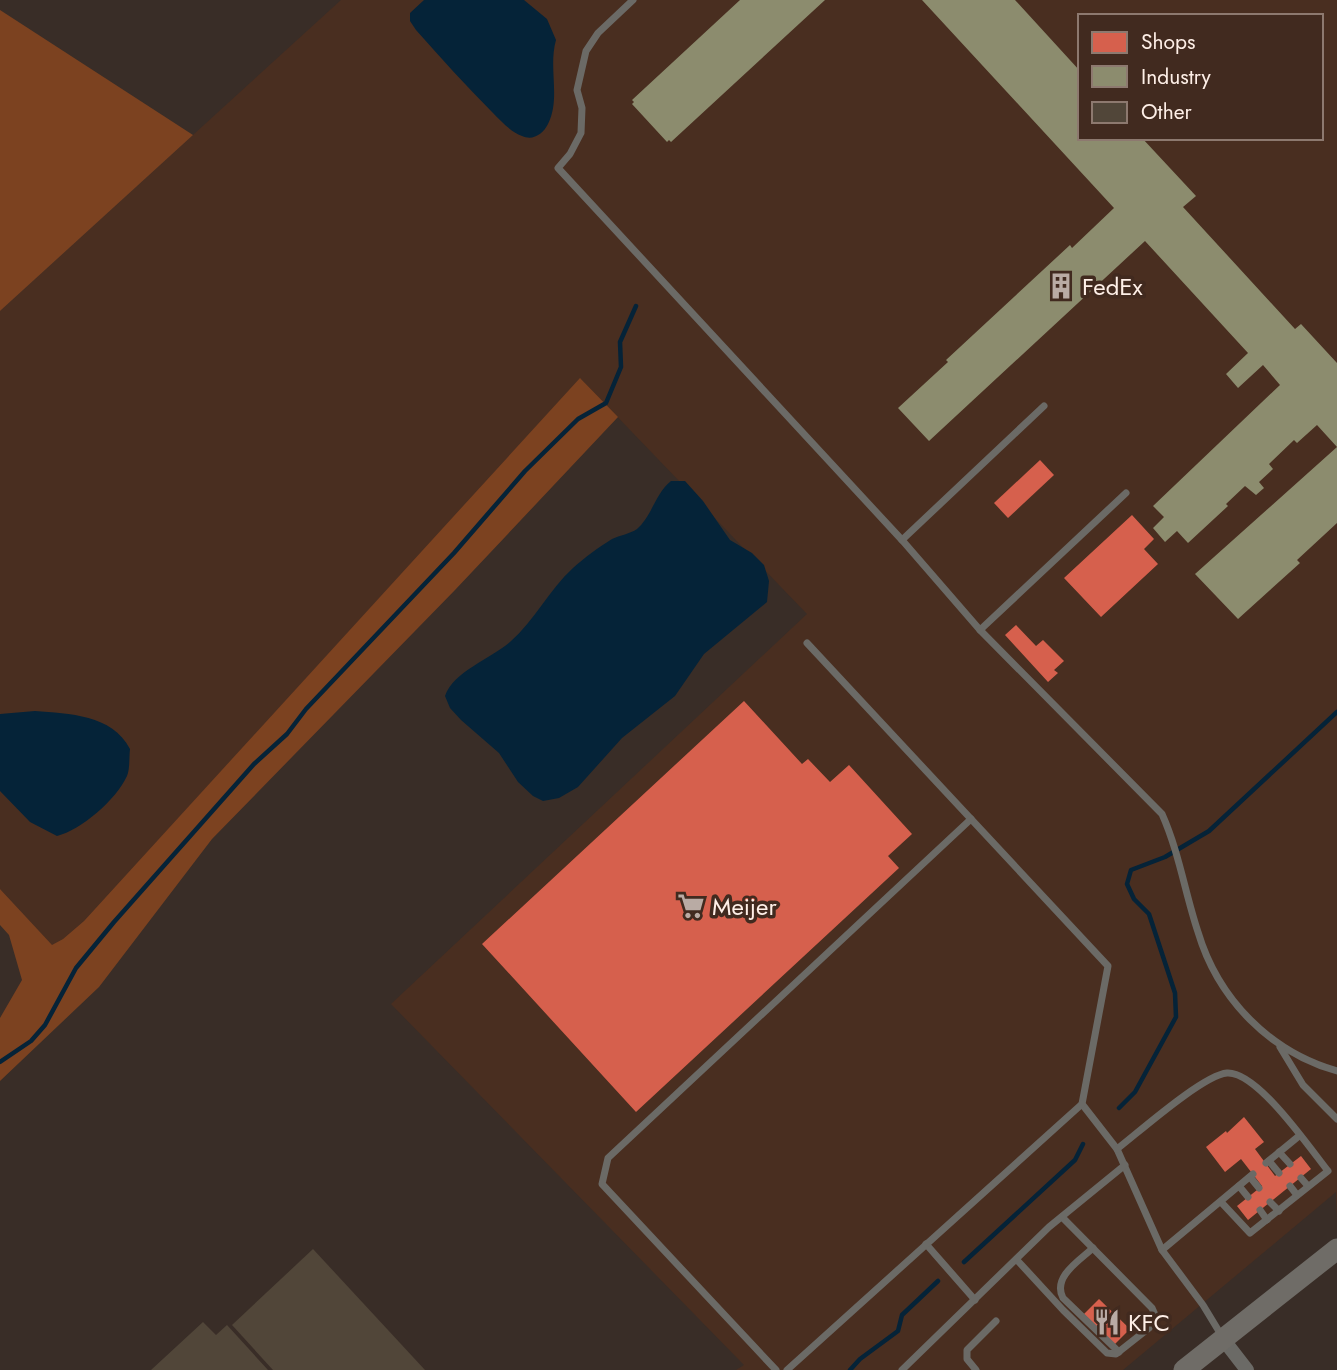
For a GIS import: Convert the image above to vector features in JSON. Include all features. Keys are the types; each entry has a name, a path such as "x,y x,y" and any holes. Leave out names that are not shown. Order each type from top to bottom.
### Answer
{"main road":[{"path":"1184,1370 1337,1249"}],"street":[{"path":"1223,1339 1247,1370"}],"lane":[{"path":"633,0 598,33 586,51 577,90 582,108 581,133 570,154 558,168 902,540 980,630 1162,814 1198,934 1222,986 1258,1027 1279,1046 1320,1066 1337,1071"},
{"path":"902,540 1044,406"},
{"path":"980,630 1126,493"},
{"path":"787,1370 1082,1104 1108,966 807,643"},
{"path":"776,1370 602,1184 608,1158 971,819"},
{"path":"1279,1046 1303,1085 1337,1119"},
{"path":"1117,1149 1209,1079 1227,1073 1243,1076 1258,1086 1328,1171 1250,1233 1221,1202"},
{"path":"1082,1104 1117,1149 1162,1250 1203,1305 1223,1339"},
{"path":"1279,1172 1268,1162 1299,1136"},
{"path":"1279,1152 1290,1164"},
{"path":"902,1370 1062,1217 1125,1165"},
{"path":"1162,1250 1251,1175 1259,1188"},
{"path":"1301,1178 1308,1186"},
{"path":"1239,1186 1248,1197"},
{"path":"1290,1186 1297,1195"},
{"path":"1270,1202 1279,1210"},
{"path":"1260,1210 1267,1220"},
{"path":"1017,1260 1105,1351 1116,1354 1149,1328 1156,1317 1152,1308 1062,1217"},
{"path":"926,1244 975,1300"},
{"path":"1093,1248 1064,1276 1059,1285 1060,1291 1063,1298 1119,1352"},
{"path":"976,1370 967,1359 967,1350 996,1321"}],"shaded area":[{"path":"341,0 1337,0 1337,1222 1336,1192 1123,1370 736,1370 744,1365 391,1004 807,614 581,379 84,921 52,946 0,889 0,311"},
{"path":"0,10 193,135 0,311"},
{"path":"580,378 618,417 455,590 212,839 99,987 0,1081 0,1018 22,980 9,935 0,925 0,889 52,945 84,921"}],"water":[{"path":"424,0 524,0 547,19 556,40 553,61 554,104 548,124 540,134 526,137 506,126 416,30 410,21 410,13"},
{"path":"671,481 685,481 703,501 730,540 752,553 764,565 769,581 767,602 704,654 675,696 622,738 578,787 559,798 543,801 518,782 499,753 461,720 450,708 445,696 449,687 464,673 502,648 519,633 577,564 612,539 637,529"},
{"path":"35,711 75,715 101,722 122,737 130,749 128,773 115,795 87,821 57,836 30,822 0,791 0,714"}],"building: Shops":[{"path":"1040,460 1054,475 1008,518 994,503"},
{"path":"1132,515 1154,539 1144,549 1158,564 1101,617 1064,578"},
{"path":"1016,625 1036,646 1043,640 1064,661 1054,670 1058,673 1048,682 1005,635"},
{"name":"Meijer","path":"744,701 802,764 808,759 830,782 849,765 912,834 888,856 899,868 636,1112 482,944"},
{"path":"1244,1117 1264,1142 1255,1149 1275,1176 1301,1156 1311,1169 1248,1220 1237,1206 1262,1186 1241,1159 1225,1172 1206,1147"},
{"name":"KFC","path":"1099,1299 1130,1329 1114,1345 1084,1314"}],"building: Industry":[{"path":"740,0 825,0 671,142 667,142 632,104 632,100"},
{"name":"FedEx","path":"922,0 1015,0 1078,69 1078,140 1144,140 1196,196 1183,207 1295,329 1301,324 1337,363 1337,447 1317,425 1297,443 1294,440 1269,464 1273,469 1259,482 1264,488 1256,495 1245,486 1226,504 1228,506 1188,543 1177,531 1165,542 1153,528 1164,517 1153,506 1280,385 1263,365 1238,388 1226,374 1248,353 1145,241 929,441 898,408 1070,245 1072,248 1114,208"},
{"path":"1337,447 1337,523 1297,560 1300,563 1238,619 1195,574"}],"building: Other":[{"path":"313,1249 425,1370 273,1370 232,1325"},
{"path":"203,1322 216,1335 227,1325 268,1370 151,1370"}],"waterway":[{"path":"0,1062 31,1041 45,1025 76,968 254,764 287,734 306,709 454,553 525,471 578,419 606,403 621,367 620,342 636,306"},
{"path":"1119,1108 1135,1092 1176,1017 1175,993 1149,914 1134,899 1127,884 1131,870 1165,857 1209,831 1337,712"},
{"path":"964,1262 1075,1160 1083,1144"},
{"path":"850,1370 860,1359 898,1331 902,1315 938,1281"}],"place":[{"name":"FedEx","path":"1061,286"},
{"name":"Meijer","path":"691,906"},
{"name":"KFC","path":"1107,1322"}]}
